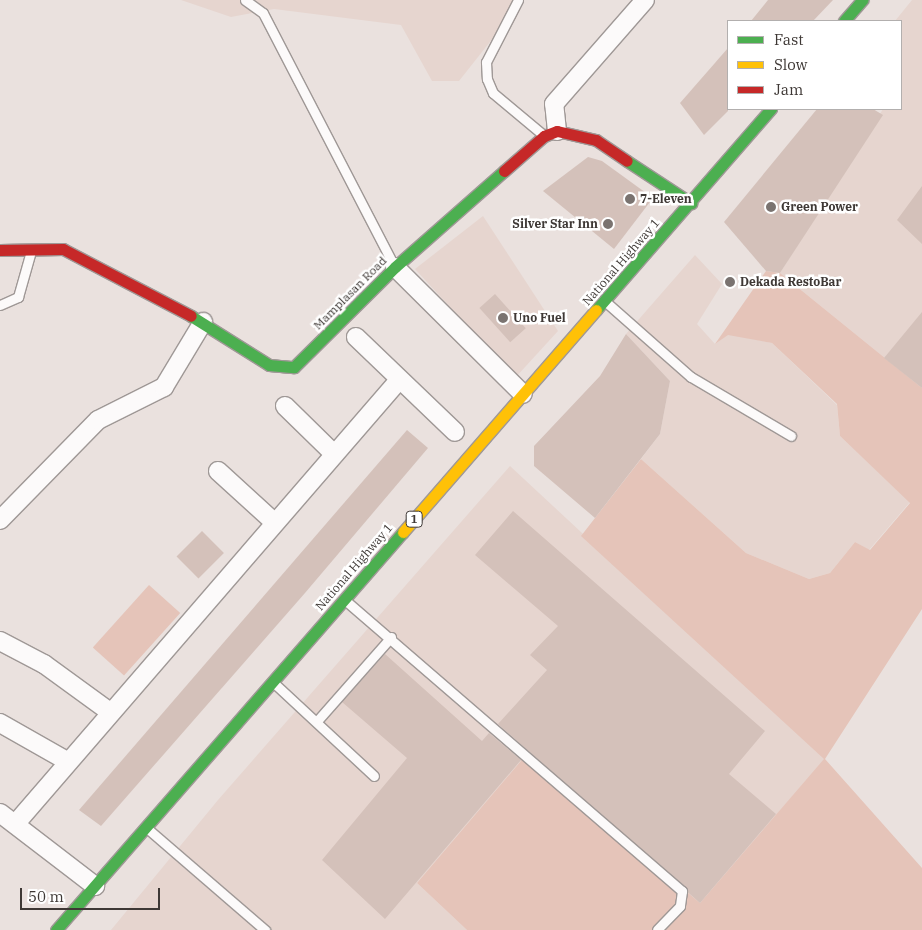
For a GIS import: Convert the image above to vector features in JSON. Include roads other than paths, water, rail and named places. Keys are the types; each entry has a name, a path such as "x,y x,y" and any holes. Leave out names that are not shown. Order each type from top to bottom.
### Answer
{"main road":[{"path":"845,20 862,0"},
{"name":"National Highway 1","path":"56,930 605,302 770,110"},
{"name":"Mamplasan Road","path":"0,250 32,251 63,249 203,322 269,365 294,367 394,267 550,134"},
{"path":"550,134 596,140 621,154 691,203"}],"street":[{"path":"550,134 554,104 645,0"},
{"path":"394,267 523,394"},
{"path":"0,520 98,420 164,387 203,322"},
{"path":"356,337 455,432"},
{"path":"16,822 332,452 399,380"},
{"path":"285,406 332,452"},
{"path":"218,470 273,521"},
{"path":"0,642 44,664 110,712"},
{"path":"0,723 67,760"},
{"path":"0,813 16,822 95,886"}],"lane":[{"path":"245,0 262,13 394,267"},
{"path":"518,0 486,62 487,79 493,93 550,134"},
{"path":"0,305 18,297 32,251"},
{"path":"605,302 691,377 791,436"},
{"path":"344,599 391,637 682,891 680,906 657,930"},
{"path":"317,721 391,637"},
{"path":"272,682 317,721 374,776"},
{"path":"147,827 265,930"}],"place":[{"name":"7-Eleven","path":"630,199"},
{"name":"Green Power","path":"771,207"},
{"name":"Silver Star Inn","path":"608,224"},
{"name":"Dekada RestoBar","path":"730,282"},
{"name":"Uno Fuel","path":"503,318"}]}
